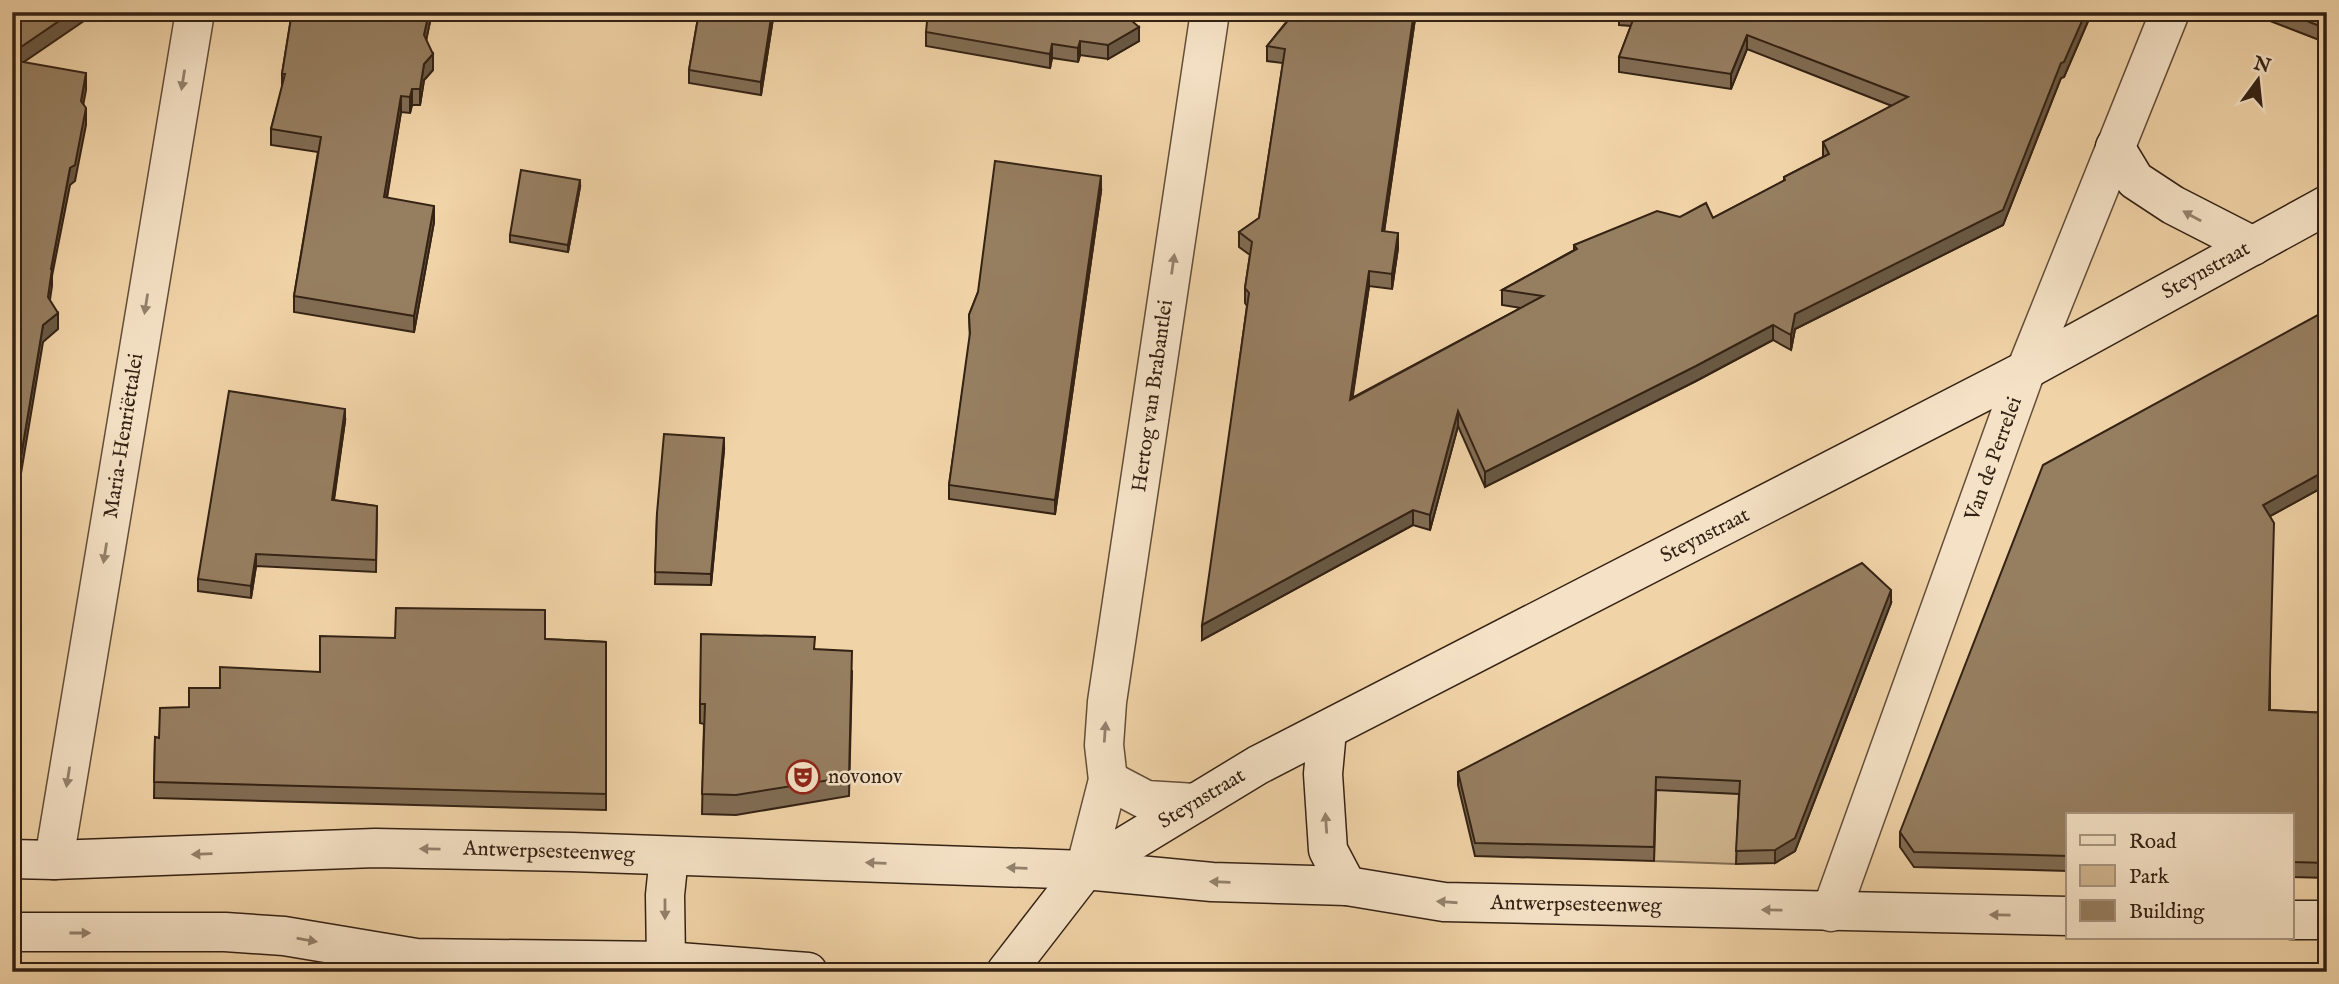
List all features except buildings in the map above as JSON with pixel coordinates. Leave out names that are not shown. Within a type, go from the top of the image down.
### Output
[{"type":"street","name":"Maria-Henriëttalei","points":[[54,860],[195,12]]},
{"type":"street","name":"Hertog van Brabantlei","points":[[1085,870],[1108,780],[1104,745],[1107,702],[1210,12]]},
{"type":"street","name":"Van de Perrelei","points":[[1831,912],[2026,370],[2170,12]]},
{"type":"street","points":[[2115,147],[2135,180],[2206,224],[2253,246]]},
{"type":"street","name":"Steynstraat","points":[[1085,870],[1258,765],[2026,370],[2327,205]]},
{"type":"street","points":[[1327,730],[1323,775],[1328,850],[1347,886]]},
{"type":"street","points":[[1108,780],[1146,800],[1195,803]]},
{"type":"street","name":"Antwerpsesteenweg","points":[[12,859],[54,860],[374,848],[669,856],[1085,870],[1212,882],[1347,886],[1444,902],[2066,916]]},
{"type":"street","points":[[663,967],[669,856]]},
{"type":"street","points":[[1006,972],[1085,870]]},
{"type":"street","points":[[2294,920],[2327,920]]},
{"type":"street","points":[[12,932],[225,932],[284,936],[415,958],[808,972]]},
{"type":"green space","points":[[1743,741],[1736,864],[1654,861],[1656,790]]},
{"type":"place","name":"novonov","points":[[803,777]]}]
